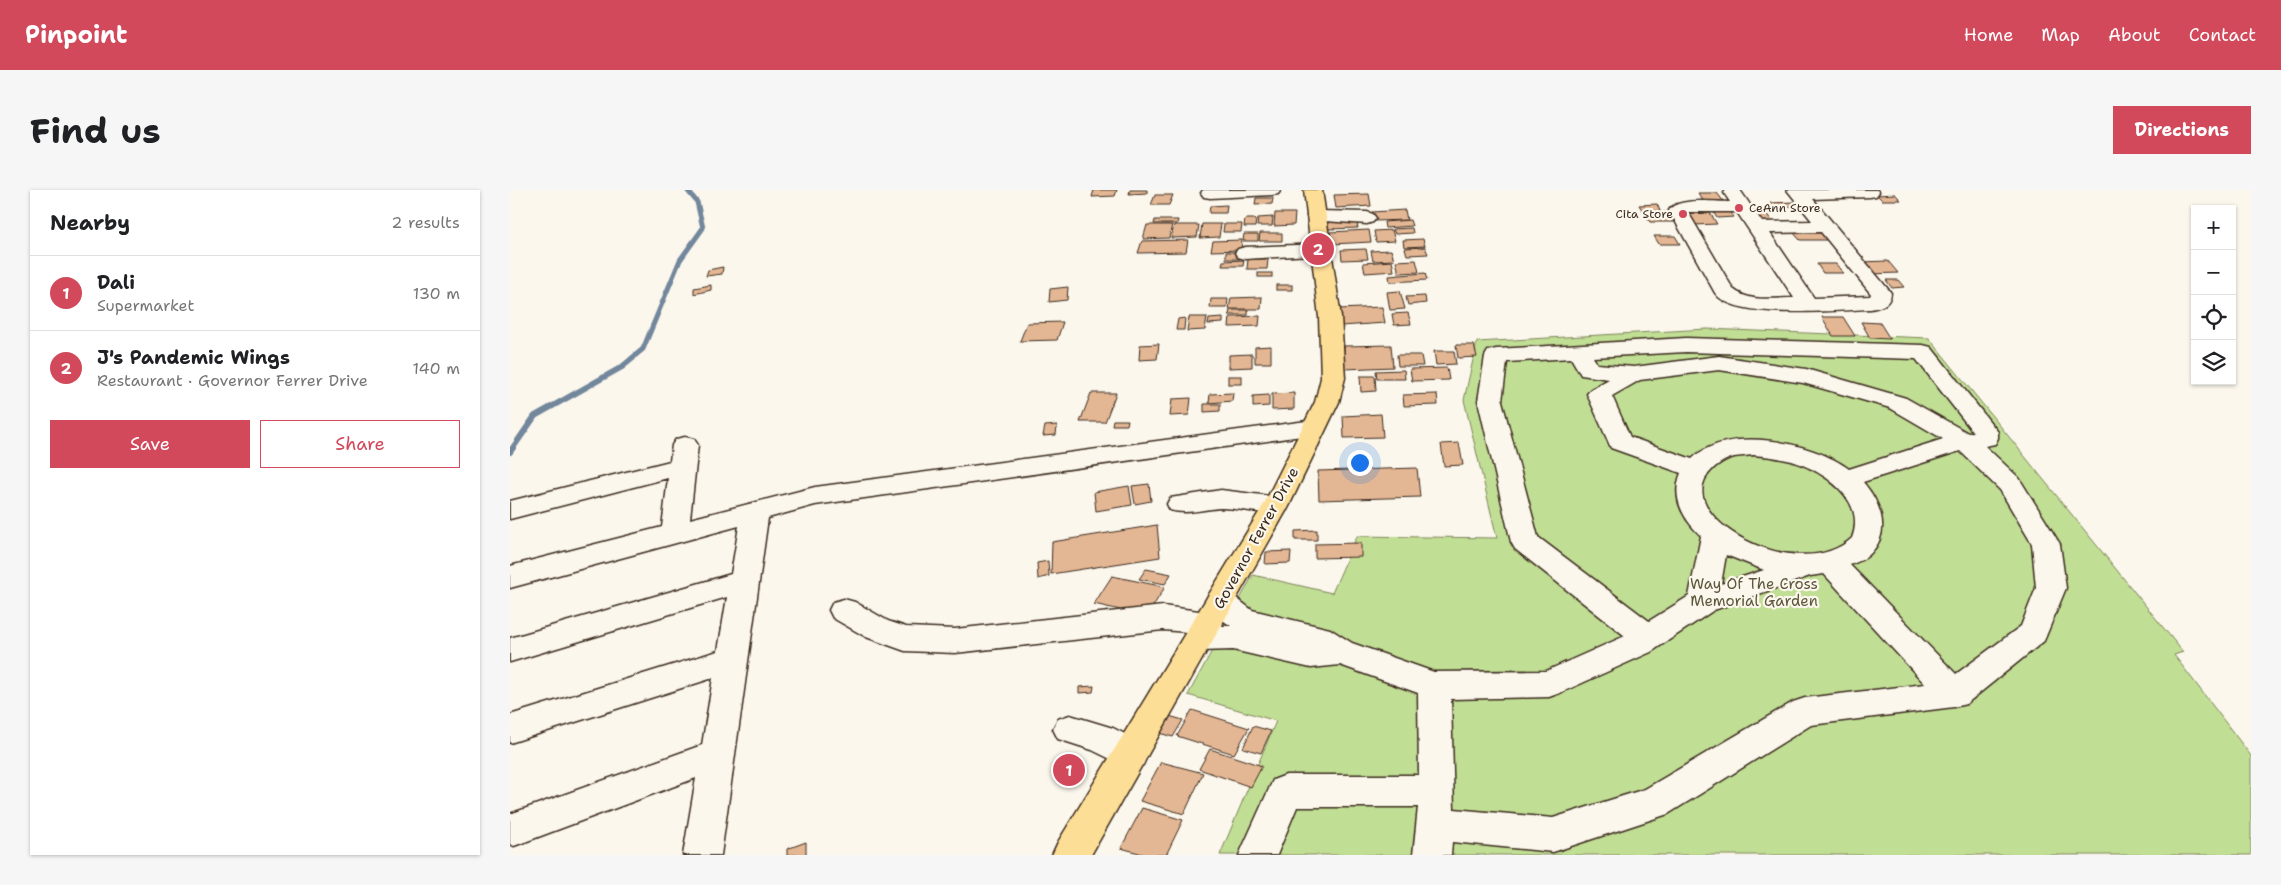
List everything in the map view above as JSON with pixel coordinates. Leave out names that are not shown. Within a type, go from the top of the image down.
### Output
[{"type":"main road","name":"Governor Ferrer Drive","points":[[1071,855],[1277,504],[1327,402],[1333,378],[1330,317],[1314,203]]},
{"type":"street","points":[[1210,193],[1272,190]]},
{"type":"street","points":[[1730,190],[1758,228],[1808,304]]},
{"type":"street","points":[[1743,207],[1687,207],[1678,210],[1724,293],[1731,298],[1742,303],[1758,305],[1871,302],[1880,299],[1881,293],[1797,192]]},
{"type":"street","points":[[1797,192],[1870,192]]},
{"type":"street","points":[[1314,203],[1367,218]]},
{"type":"street","points":[[1758,228],[1826,226]]},
{"type":"street","points":[[1245,253],[1321,250]]},
{"type":"street","points":[[1584,361],[1686,345],[1923,352],[1986,432],[1986,438],[1964,442],[1844,479]]},
{"type":"street","points":[[1258,855],[1286,791],[1435,824],[1553,835],[1656,802],[1805,712],[1954,694],[2034,633],[2051,588],[2046,544],[2010,484],[1964,442],[1898,403],[1806,376],[1719,363],[1634,374],[1584,361],[1496,356],[1490,401],[1525,542],[1648,637]]},
{"type":"street","points":[[1584,361],[1620,442],[1695,469]]},
{"type":"street","points":[[1599,394],[1634,374]]},
{"type":"street","points":[[510,577],[816,496],[1314,428]]},
{"type":"street","points":[[844,610],[877,629],[905,639],[955,641],[1163,618],[1209,621],[1243,620],[1319,638],[1341,652],[1434,685],[1549,684],[1648,637],[1703,602],[1819,564],[1862,546],[1870,529],[1865,502],[1844,479],[1818,462],[1791,452],[1753,447],[1724,451],[1702,462],[1695,469],[1688,484],[1690,502],[1699,518],[1714,534],[1746,553],[1772,562],[1819,564],[1954,694]]},
{"type":"street","points":[[510,510],[684,455],[675,533]]},
{"type":"street","points":[[1180,504],[1221,499],[1277,504]]},
{"type":"street","points":[[702,855],[755,512]]},
{"type":"street","points":[[1703,602],[1714,534]]},
{"type":"street","points":[[510,650],[745,581]]},
{"type":"street","points":[[1209,621],[1233,638],[1311,655],[1341,652]]},
{"type":"street","points":[[510,729],[733,659]]},
{"type":"street","points":[[1434,685],[1435,824]]},
{"type":"street","points":[[1070,729],[1101,738],[1131,754]]},
{"type":"street","points":[[514,829],[717,755]]},
{"type":"green space","name":"Way Of The Cross Memorial Garden","points":[[1707,329],[1929,338],[2183,652],[2174,655],[2251,756],[2251,855],[1220,855],[1276,721],[1188,695],[1253,575],[1332,593],[1357,536],[1497,538],[1464,400],[1477,342]]},
{"type":"building","points":[[1094,190],[1117,190],[1115,196],[1092,197]]},
{"type":"building","points":[[1130,190],[1147,190],[1147,193],[1129,194]]},
{"type":"building","points":[[1698,193],[1717,193],[1724,202],[1704,202]]},
{"type":"building","points":[[1369,194],[1371,206],[1336,208],[1334,195]]},
{"type":"building","points":[[1895,194],[1901,200],[1882,200],[1877,195]]},
{"type":"building","points":[[1155,195],[1173,195],[1169,205],[1151,205]]},
{"type":"building","points":[[1256,198],[1273,198],[1272,204],[1255,205]]},
{"type":"building","points":[[1795,202],[1799,206],[1773,207],[1770,203]]},
{"type":"building","points":[[1657,204],[1660,211],[1643,211],[1639,205]]},
{"type":"building","points":[[1227,205],[1226,213],[1209,213],[1210,206]]},
{"type":"building","points":[[1405,210],[1407,220],[1374,221],[1372,212]]},
{"type":"building","points":[[1712,210],[1729,210],[1734,217],[1717,218]]},
{"type":"building","points":[[1669,212],[1674,222],[1650,222],[1644,213]]},
{"type":"building","points":[[1275,213],[1295,213],[1294,225],[1274,226]]},
{"type":"building","points":[[1710,213],[1717,224],[1694,225],[1687,214]]},
{"type":"building","points":[[1752,213],[1766,213],[1774,224],[1759,224]]},
{"type":"building","points":[[1273,217],[1272,226],[1257,226],[1258,218]]},
{"type":"building","points":[[1245,219],[1256,219],[1255,227],[1244,227]]},
{"type":"building","points":[[1356,219],[1358,228],[1328,229],[1327,220]]},
{"type":"building","points":[[1155,220],[1178,220],[1177,224],[1154,224]]},
{"type":"building","points":[[1410,220],[1412,226],[1385,228],[1384,222]]},
{"type":"building","points":[[1202,224],[1221,224],[1219,237],[1200,238]]},
{"type":"building","points":[[1224,224],[1242,224],[1241,232],[1223,232]]},
{"type":"building","points":[[1147,225],[1172,225],[1169,238],[1143,239]]},
{"type":"building","points":[[1174,225],[1199,225],[1197,237],[1171,238]]},
{"type":"building","points":[[1412,228],[1413,233],[1395,234],[1393,229]]},
{"type":"building","points":[[1369,230],[1371,242],[1332,244],[1330,232]]},
{"type":"building","points":[[1392,230],[1395,241],[1376,242],[1374,231]]},
{"type":"building","points":[[1820,230],[1828,240],[1800,240],[1792,231]]},
{"type":"building","points":[[1260,233],[1282,233],[1282,241],[1259,241]]},
{"type":"building","points":[[1244,234],[1258,234],[1258,241],[1243,241]]},
{"type":"building","points":[[1654,236],[1675,236],[1680,244],[1659,244]]},
{"type":"building","points":[[1423,239],[1425,246],[1404,247],[1403,240]]},
{"type":"building","points":[[1188,240],[1186,252],[1138,253],[1142,241]]},
{"type":"building","points":[[1242,240],[1241,250],[1211,251],[1213,241]]},
{"type":"building","points":[[1425,247],[1428,254],[1407,255],[1405,248]]},
{"type":"building","points":[[1366,249],[1368,259],[1342,260],[1341,250]]},
{"type":"building","points":[[1391,250],[1394,260],[1373,261],[1371,251]]},
{"type":"building","points":[[1226,252],[1241,252],[1240,259],[1226,259]]},
{"type":"building","points":[[1248,259],[1268,259],[1267,269],[1247,269]]},
{"type":"building","points":[[1244,260],[1243,266],[1222,266],[1223,261]]},
{"type":"building","points":[[1416,260],[1419,272],[1399,273],[1396,261]]},
{"type":"building","points":[[1392,261],[1394,271],[1365,273],[1363,263]]},
{"type":"building","points":[[1888,261],[1898,273],[1870,274],[1860,262]]},
{"type":"building","points":[[1817,264],[1836,264],[1843,273],[1823,273]]},
{"type":"building","points":[[723,267],[722,274],[706,276],[708,270]]},
{"type":"building","points":[[1258,273],[1272,273],[1272,277],[1258,277]]},
{"type":"building","points":[[1425,273],[1427,280],[1390,282],[1389,276]]},
{"type":"building","points":[[1886,280],[1898,280],[1904,287],[1892,288]]},
{"type":"building","points":[[711,285],[711,290],[694,294],[694,288]]},
{"type":"building","points":[[1276,285],[1292,285],[1292,290],[1276,290]]},
{"type":"building","points":[[1068,287],[1067,300],[1049,302],[1050,289]]},
{"type":"building","points":[[1400,291],[1405,309],[1390,310],[1387,292]]},
{"type":"building","points":[[1425,296],[1426,303],[1408,305],[1406,297]]},
{"type":"building","points":[[1262,297],[1261,309],[1229,309],[1231,298]]},
{"type":"building","points":[[1211,299],[1228,299],[1227,308],[1210,308]]},
{"type":"building","points":[[1382,307],[1385,323],[1341,326],[1339,309]]},
{"type":"building","points":[[1230,310],[1248,310],[1248,315],[1229,315]]},
{"type":"building","points":[[1408,313],[1411,324],[1394,325],[1392,314]]},
{"type":"building","points":[[1260,316],[1259,326],[1229,327],[1230,317]]},
{"type":"building","points":[[1189,317],[1207,317],[1205,330],[1187,331]]},
{"type":"building","points":[[1822,317],[1843,317],[1855,336],[1833,336]]},
{"type":"building","points":[[1185,318],[1184,330],[1176,330],[1178,319]]},
{"type":"building","points":[[1223,318],[1223,323],[1208,324],[1209,319]]},
{"type":"building","points":[[1063,322],[1057,340],[1020,341],[1027,323]]},
{"type":"building","points":[[1861,322],[1880,323],[1890,339],[1870,338]]},
{"type":"building","points":[[1159,344],[1157,359],[1139,360],[1140,345]]},
{"type":"building","points":[[1391,345],[1393,367],[1344,369],[1344,346]]},
{"type":"building","points":[[1456,345],[1474,345],[1477,357],[1458,358]]},
{"type":"building","points":[[1271,346],[1271,363],[1255,363],[1255,347]]},
{"type":"building","points":[[1434,351],[1454,351],[1456,364],[1436,365]]},
{"type":"building","points":[[1252,354],[1252,367],[1229,368],[1229,355]]},
{"type":"building","points":[[1397,355],[1421,355],[1423,366],[1398,366]]},
{"type":"building","points":[[1447,368],[1449,380],[1412,381],[1410,369]]},
{"type":"building","points":[[1404,370],[1405,379],[1377,379],[1376,371]]},
{"type":"building","points":[[1228,376],[1242,376],[1242,384],[1228,384]]},
{"type":"building","points":[[1360,376],[1375,376],[1376,391],[1361,392]]},
{"type":"building","points":[[1091,393],[1116,393],[1105,422],[1080,422]]},
{"type":"building","points":[[1233,393],[1232,401],[1209,403],[1210,394]]},
{"type":"building","points":[[1294,393],[1294,409],[1272,410],[1272,394]]},
{"type":"building","points":[[1437,394],[1438,405],[1404,406],[1403,395]]},
{"type":"building","points":[[1269,395],[1269,406],[1253,407],[1253,396]]},
{"type":"building","points":[[1191,398],[1189,415],[1170,416],[1172,399]]},
{"type":"building","points":[[1204,404],[1220,404],[1220,411],[1204,412]]},
{"type":"building","points":[[1381,414],[1383,437],[1344,438],[1343,416]]},
{"type":"building","points":[[1113,420],[1128,420],[1127,425],[1112,425]]},
{"type":"building","points":[[1057,425],[1056,435],[1043,436],[1045,426]]},
{"type":"building","points":[[1459,443],[1463,465],[1444,466],[1441,444]]},
{"type":"building","points":[[1417,468],[1420,497],[1319,500],[1318,471]]},
{"type":"building","points":[[1149,484],[1151,501],[1135,504],[1132,486]]},
{"type":"building","points":[[1129,486],[1132,505],[1096,511],[1094,492]]},
{"type":"building","points":[[1157,525],[1160,557],[1051,574],[1052,542]]},
{"type":"building","points":[[1317,530],[1317,540],[1295,540],[1295,531]]},
{"type":"building","points":[[1361,543],[1361,557],[1315,558],[1315,544]]},
{"type":"building","points":[[1291,551],[1290,563],[1265,564],[1266,552]]},
{"type":"building","points":[[1048,561],[1049,576],[1038,579],[1037,563]]},
{"type":"building","points":[[1146,569],[1171,574],[1165,584],[1139,579]]},
{"type":"building","points":[[1112,576],[1165,587],[1147,616],[1094,604]]},
{"type":"building","points":[[1094,686],[1093,692],[1079,693],[1079,687]]},
{"type":"building","points":[[1192,710],[1249,728],[1234,754],[1177,736]]},
{"type":"building","points":[[1169,716],[1183,720],[1173,737],[1159,733]]},
{"type":"building","points":[[1253,726],[1271,731],[1261,753],[1243,748]]},
{"type":"building","points":[[1210,749],[1262,766],[1251,787],[1199,769]]},
{"type":"building","points":[[1161,762],[1203,773],[1184,814],[1140,801]]},
{"type":"building","points":[[1142,808],[1183,820],[1166,855],[1146,855],[1121,848]]},
{"type":"building","points":[[806,842],[806,855],[787,855],[787,849]]},
{"type":"waterway","points":[[631,359],[643,349],[680,260],[703,228],[697,202],[687,190]]},
{"type":"waterway","points":[[510,452],[535,416],[622,367],[633,358]]},
{"type":"place","name":"CeAnn Store","points":[[1739,208]]},
{"type":"place","name":"Cita Store","points":[[1683,214]]},
{"type":"place","name":"J's Pandemic Wings","points":[[1318,249]]},
{"type":"place","name":"Dali","points":[[1069,770]]}]
